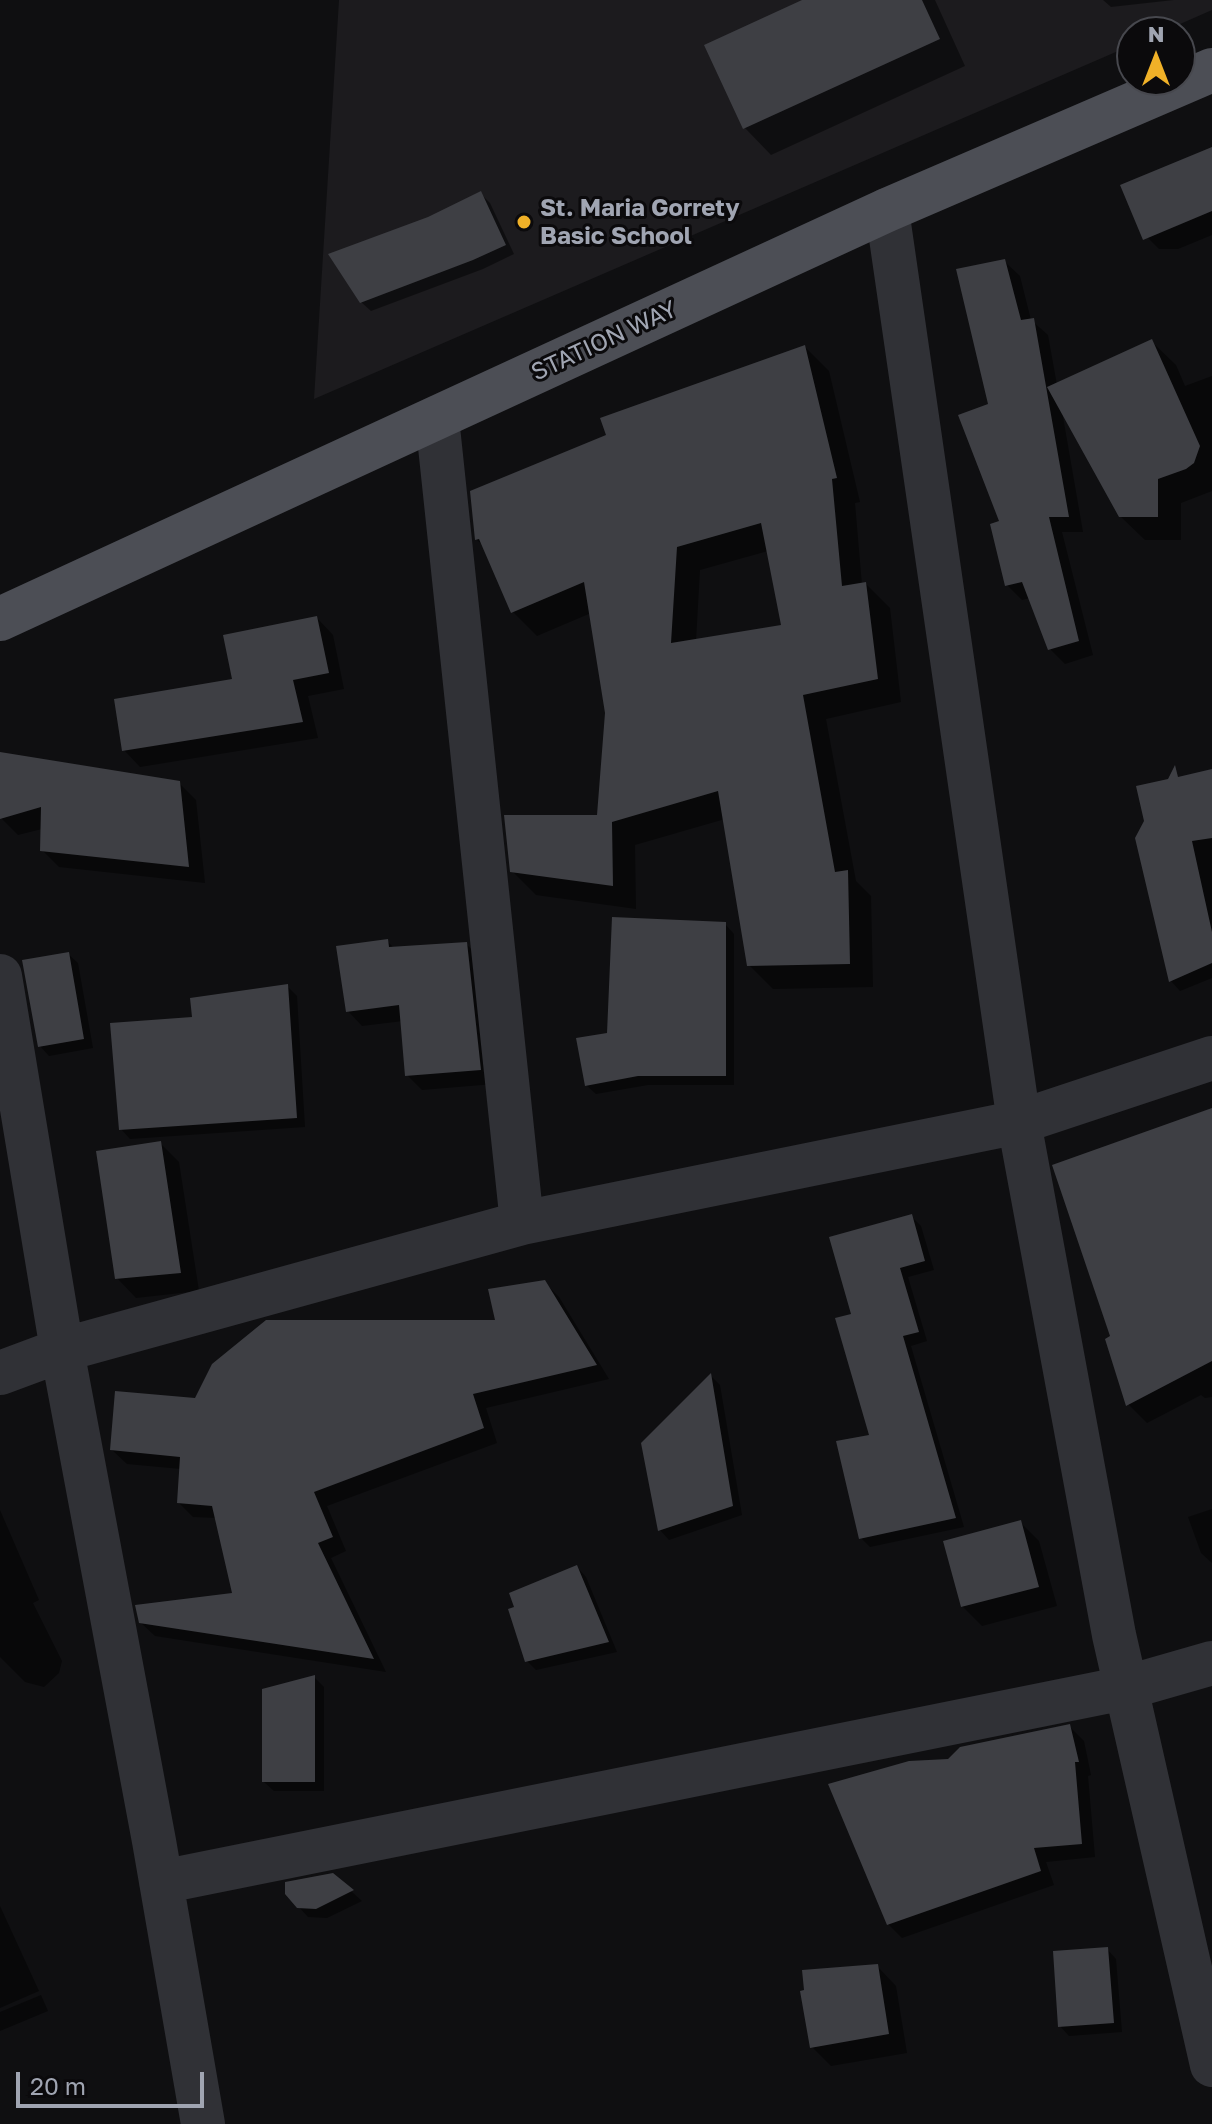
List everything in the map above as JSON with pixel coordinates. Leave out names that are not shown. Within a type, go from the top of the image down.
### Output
[{"type":"main road","name":"STATION WAY","points":[[0,619],[887,210],[1212,70]]},
{"type":"street","points":[[887,210],[1019,1122],[1125,1688],[1212,2065]]},
{"type":"street","points":[[437,418],[522,1223]]},
{"type":"street","points":[[0,976],[62,1350],[203,2124]]},
{"type":"street","points":[[0,1373],[62,1350],[522,1223],[1019,1122],[1212,1058]]},
{"type":"street","points":[[161,1882],[1125,1688],[1212,1663]]},
{"type":"shaded area","name":"St. Maria Gorrety Basic School","points":[[339,0],[1212,0],[1212,10],[1196,17],[1116,16],[1116,52],[314,399]]},
{"type":"building","points":[[802,0],[922,0],[940,39],[743,129],[704,45]]},
{"type":"building","points":[[1212,147],[1212,211],[1143,240],[1120,185]]},
{"type":"building","points":[[481,191],[506,245],[473,260],[360,303],[328,254],[428,217]]},
{"type":"building","points":[[1005,259],[1021,320],[1034,318],[1069,517],[1049,517],[1079,641],[1048,650],[1022,582],[1005,586],[990,524],[999,521],[958,415],[988,404],[956,269]]},
{"type":"building","points":[[1152,339],[1200,446],[1194,463],[1158,479],[1158,517],[1119,517],[1047,387]]},
{"type":"building","points":[[805,345],[837,478],[832,479],[842,586],[866,582],[878,679],[803,695],[835,872],[848,870],[850,964],[747,966],[718,791],[612,822],[613,886],[510,872],[504,815],[597,815],[605,713],[584,582],[511,613],[479,539],[475,540],[470,491],[606,435],[600,418]],"holes":[[[761,523],[781,625],[671,643],[677,547]]]},
{"type":"building","points":[[317,616],[329,673],[293,680],[303,722],[122,751],[114,699],[232,679],[223,635]]},
{"type":"building","points":[[0,752],[180,781],[189,867],[40,851],[41,807],[0,819]]},
{"type":"building","points":[[1175,765],[1178,777],[1212,769],[1212,838],[1192,841],[1212,932],[1212,963],[1169,982],[1135,838],[1144,821],[1136,786],[1168,779]]},
{"type":"building","points":[[612,917],[726,922],[726,1076],[638,1076],[585,1086],[576,1038],[607,1033]]},
{"type":"building","points":[[388,939],[389,947],[467,942],[481,1070],[405,1076],[399,1005],[346,1012],[336,946]]},
{"type":"building","points":[[69,952],[84,1039],[38,1047],[22,960]]},
{"type":"building","points":[[288,984],[297,1118],[119,1130],[110,1023],[192,1017],[190,998]]},
{"type":"building","points":[[1212,1108],[1212,1361],[1126,1406],[1105,1339],[1110,1336],[1052,1165]]},
{"type":"building","points":[[161,1141],[181,1273],[115,1279],[96,1151]]},
{"type":"building","points":[[912,1214],[925,1261],[900,1268],[919,1332],[903,1336],[956,1518],[859,1539],[836,1441],[869,1435],[835,1318],[851,1314],[829,1237]]},
{"type":"building","points":[[545,1280],[597,1365],[473,1394],[484,1428],[314,1492],[333,1537],[318,1543],[374,1659],[139,1623],[135,1605],[232,1593],[212,1506],[177,1503],[180,1457],[110,1450],[115,1391],[195,1398],[212,1364],[266,1320],[495,1320],[488,1289]]},
{"type":"building","points":[[711,1373],[733,1506],[658,1531],[641,1443]]},
{"type":"building","points":[[1021,1520],[1039,1587],[961,1607],[943,1541]]},
{"type":"building","points":[[577,1565],[609,1642],[525,1662],[508,1609],[514,1607],[509,1593]]},
{"type":"building","points":[[315,1675],[315,1782],[262,1782],[262,1689]]},
{"type":"building","points":[[1070,1724],[1079,1762],[1075,1762],[1082,1844],[1034,1848],[1041,1871],[887,1925],[828,1784],[909,1761],[948,1759],[960,1747]]},
{"type":"building","points":[[333,1873],[354,1890],[316,1909],[297,1908],[285,1894],[285,1882]]},
{"type":"building","points":[[1108,1947],[1114,2023],[1058,2027],[1053,1951]]},
{"type":"building","points":[[878,1964],[889,2034],[810,2048],[800,1991],[804,1990],[802,1970]]},
{"type":"place","name":"St. Maria Gorrety Basic School","points":[[524,222]]}]
